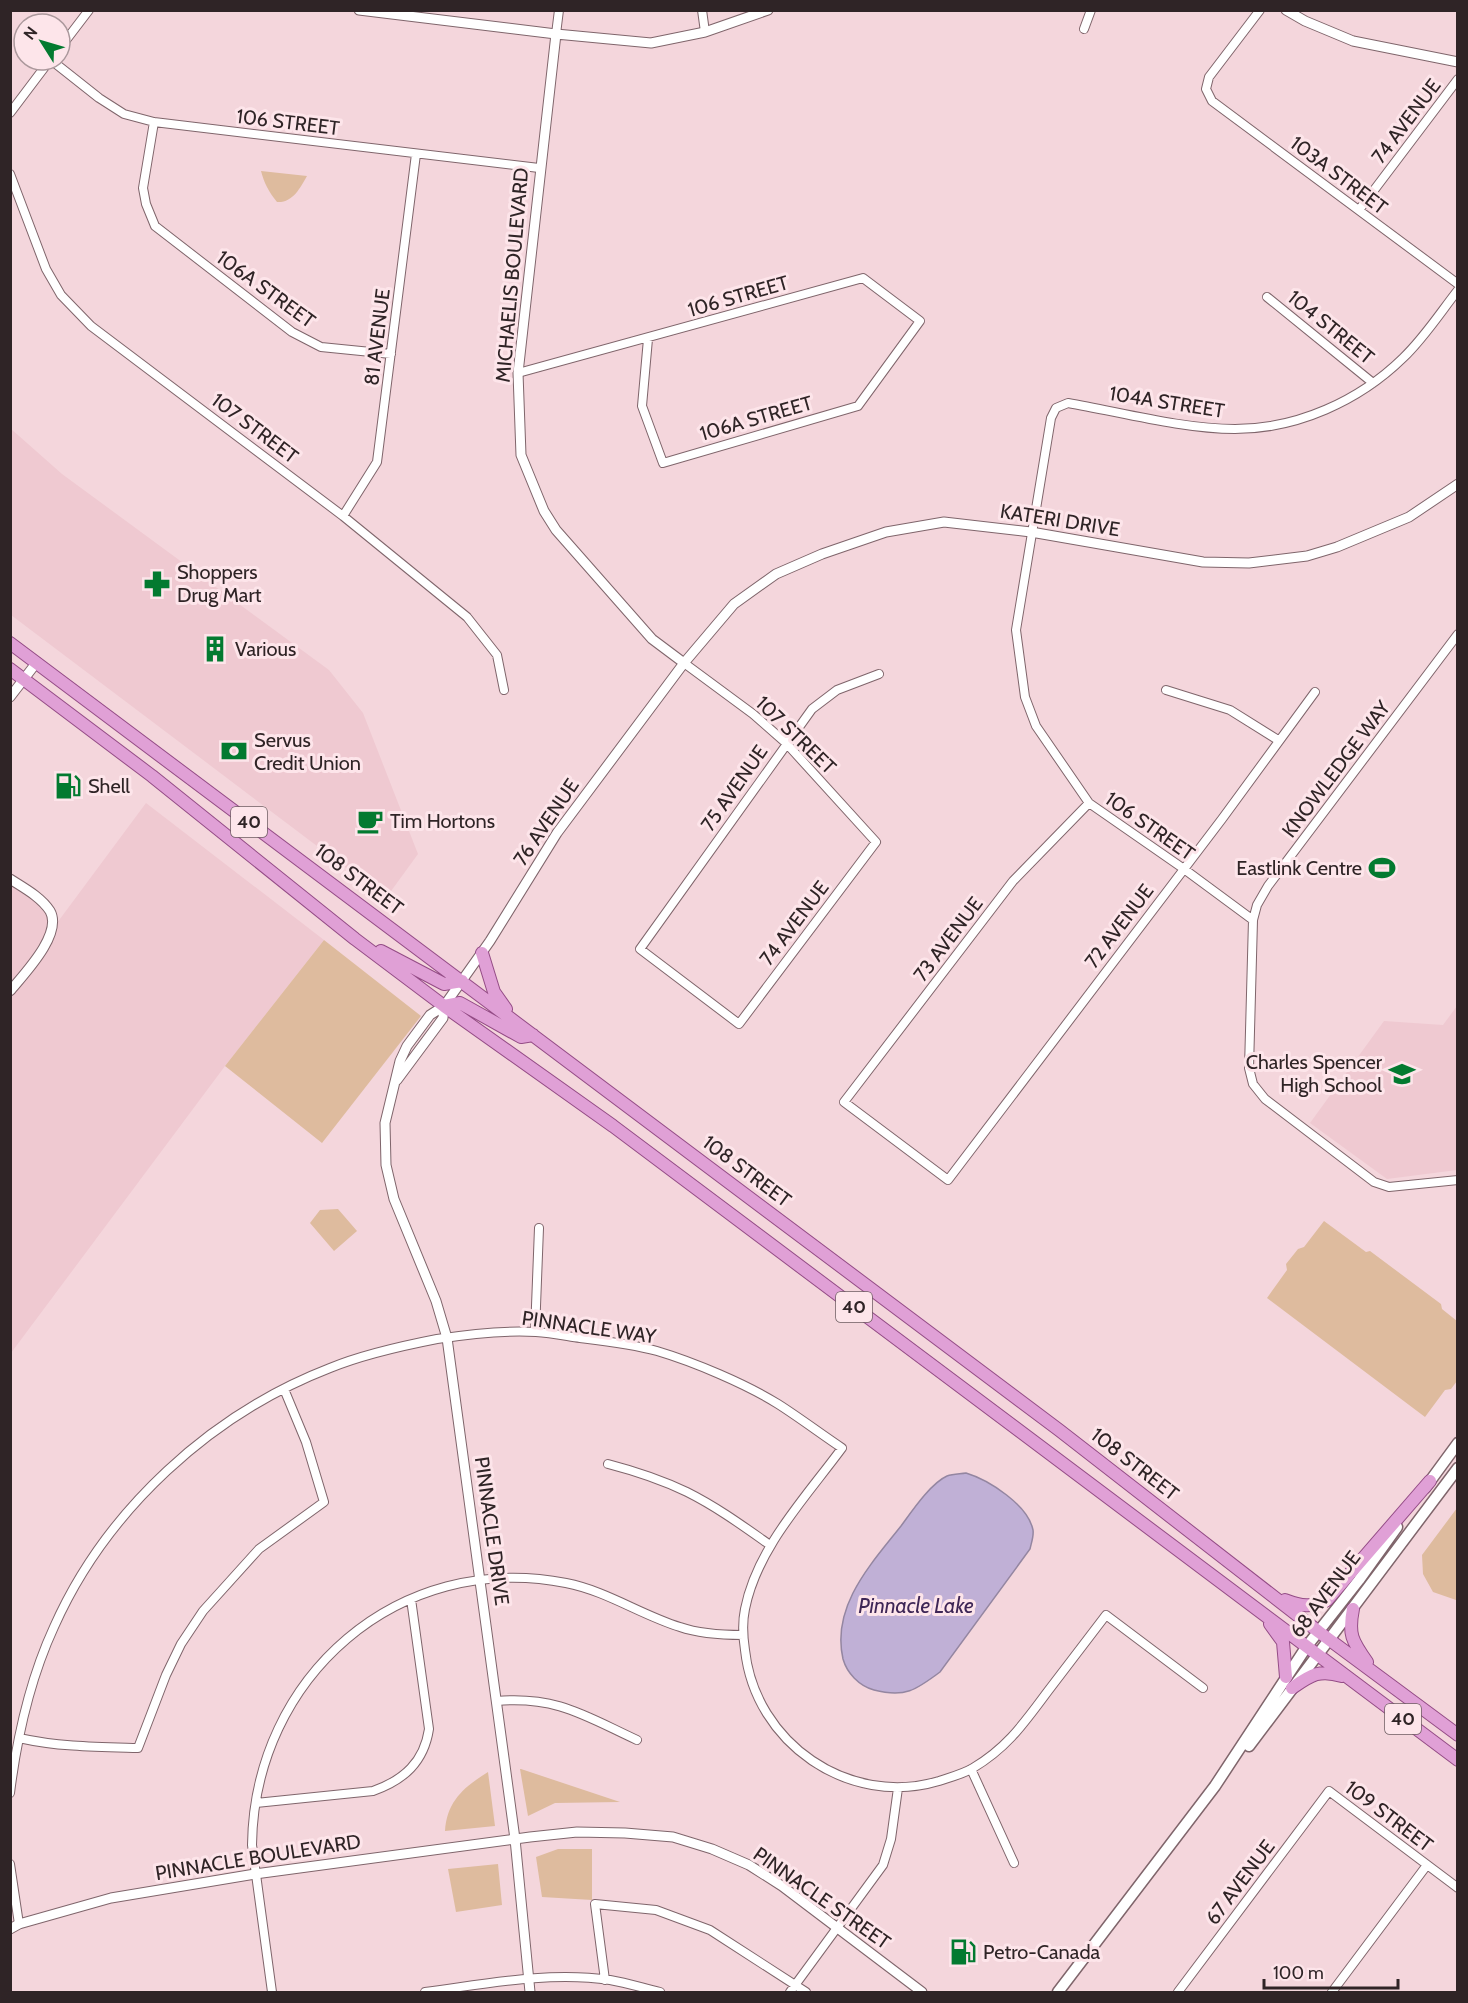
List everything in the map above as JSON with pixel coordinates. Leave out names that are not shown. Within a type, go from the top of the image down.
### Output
[{"type":"main road","name":"108 STREET","points":[[10,643],[1059,1430],[1272,1596],[1458,1735]]},
{"type":"main road","name":"40","points":[[10,669],[153,776],[332,921],[444,1006],[622,1133],[1458,1760]]},
{"type":"main road","points":[[332,921],[393,958],[444,984],[462,981]]},
{"type":"main road","points":[[482,953],[494,992],[502,1006],[533,1035]]},
{"type":"main road","points":[[444,1006],[460,1003],[521,1037],[533,1035]]},
{"type":"main road","name":"68 AVENUE","points":[[1289,1682],[1318,1654],[1324,1635],[1458,1443]]},
{"type":"main road","name":"68 AVENUE","points":[[1058,1992],[1226,1770],[1249,1747],[1289,1682],[1307,1646],[1324,1635],[1353,1609],[1458,1468]]},
{"type":"main road","points":[[1272,1596],[1298,1605],[1309,1606],[1327,1600],[1430,1481]]},
{"type":"main road","points":[[1353,1609],[1350,1632],[1354,1644],[1374,1673]]},
{"type":"main road","points":[[1260,1612],[1283,1642],[1289,1682],[1324,1672],[1349,1678]]},
{"type":"street","points":[[72,32],[89,10]]},
{"type":"street","points":[[359,10],[555,34],[651,43],[705,32],[768,10]]},
{"type":"street","name":"MICHAELIS BOULEVARD","points":[[559,10],[539,168],[518,373],[521,454],[544,511],[556,531],[652,639],[684,663]]},
{"type":"street","points":[[702,10],[705,32]]},
{"type":"street","points":[[1084,28],[1091,10]]},
{"type":"street","name":"103A STREET","points":[[1260,10],[1209,77],[1206,89],[1212,101],[1458,284]]},
{"type":"street","points":[[1286,10],[1324,30],[1353,41],[1458,62]]},
{"type":"street","points":[[10,113],[42,72]]},
{"type":"street","name":"106 STREET","points":[[66,72],[124,114],[154,122],[539,168]]},
{"type":"street","name":"74 AVENUE","points":[[1359,210],[1458,80]]},
{"type":"street","name":"106A STREET","points":[[154,122],[143,188],[154,226],[292,332],[321,346],[392,354]]},
{"type":"street","name":"81 AVENUE","points":[[344,516],[377,462],[416,154]]},
{"type":"street","name":"107 STREET","points":[[10,174],[46,269],[61,295],[92,326],[344,516],[467,617],[496,655],[504,690]]},
{"type":"street","name":"106 STREET","points":[[518,373],[863,278],[920,321],[858,406]]},
{"type":"street","points":[[1373,383],[1410,351],[1458,290]]},
{"type":"street","name":"104 STREET","points":[[1267,297],[1373,383]]},
{"type":"street","name":"106A STREET","points":[[648,339],[642,406],[663,463],[858,406]]},
{"type":"street","name":"104A STREET","points":[[1031,532],[1051,418],[1056,408],[1068,403],[1185,424],[1235,429],[1290,422],[1310,416],[1339,404],[1373,383]]},
{"type":"street","name":"KATERI DRIVE","points":[[684,663],[734,604],[776,574],[822,554],[886,532],[944,522],[1031,532],[1203,562],[1249,563],[1308,556],[1337,547],[1408,518],[1458,484]]},
{"type":"street","name":"106 STREET","points":[[1031,532],[1016,630],[1025,697],[1036,726],[1089,803],[1253,920]]},
{"type":"street","name":"KNOWLEDGE WAY","points":[[1458,634],[1268,886],[1257,904],[1253,920],[1249,1068],[1253,1084],[1264,1100],[1374,1182],[1389,1187],[1458,1180]]},
{"type":"street","points":[[10,697],[37,662]]},
{"type":"street","name":"107 STREET","points":[[684,663],[753,714],[786,743],[876,842]]},
{"type":"street","name":"76 AVENUE","points":[[444,1006],[482,953],[557,833],[684,663]]},
{"type":"street","name":"75 AVENUE","points":[[739,1024],[640,949],[812,709],[837,690],[879,674]]},
{"type":"street","points":[[1166,690],[1230,710],[1278,740]]},
{"type":"street","name":"72 AVENUE","points":[[948,1180],[1315,692]]},
{"type":"street","name":"73 AVENUE","points":[[948,1180],[844,1102],[1013,881],[1089,803]]},
{"type":"street","name":"74 AVENUE","points":[[739,1024],[876,842]]},
{"type":"street","points":[[10,879],[38,898],[51,912],[53,927],[46,945],[10,991]]},
{"type":"street","name":"PINNACLE DRIVE","points":[[444,1006],[443,1018],[394,1085],[385,1123],[384,1152],[389,1180],[400,1216],[440,1310],[447,1338],[515,1839],[530,1992]]},
{"type":"street","points":[[535,1332],[539,1228]]},
{"type":"street","name":"PINNACLE WAY","points":[[10,1793],[29,1696],[54,1627],[91,1561],[107,1539],[152,1486],[198,1444],[247,1410],[330,1367],[394,1347],[447,1338],[535,1332],[656,1351],[712,1371],[776,1403],[842,1448],[771,1545]]},
{"type":"street","points":[[19,1738],[85,1747],[138,1748],[166,1675],[181,1644],[203,1611],[259,1549],[324,1502],[306,1442],[284,1389]]},
{"type":"street","points":[[608,1464],[637,1472],[686,1492],[720,1510],[771,1545],[751,1582],[744,1612],[743,1635],[746,1667],[768,1716],[785,1738],[816,1764],[838,1776],[862,1783],[898,1788],[925,1785],[971,1769],[1009,1742],[1106,1615],[1203,1688]]},
{"type":"street","points":[[272,1992],[255,1874],[252,1826],[256,1803],[278,1726],[304,1685],[344,1640],[381,1615],[411,1599],[454,1584],[480,1579],[530,1579],[567,1583],[604,1594],[681,1628],[718,1635],[743,1635]]},
{"type":"street","points":[[256,1803],[373,1791],[392,1784],[407,1773],[426,1744],[429,1729],[411,1599]]},
{"type":"street","points":[[497,1701],[520,1699],[552,1703],[568,1708],[637,1740]]},
{"type":"street","points":[[971,1769],[1014,1863]]},
{"type":"street","points":[[790,1992],[883,1865],[891,1839],[898,1788]]},
{"type":"street","name":"109 STREET","points":[[1329,1791],[1458,1888]]},
{"type":"street","name":"67 AVENUE","points":[[1178,1992],[1329,1791]]},
{"type":"street","name":"PINNACLE STREET","points":[[515,1839],[577,1832],[604,1832],[673,1837],[712,1849],[749,1865],[782,1886],[922,1992]]},
{"type":"street","name":"PINNACLE BOULEVARD","points":[[15,1927],[111,1898],[255,1874],[515,1839]]},
{"type":"street","points":[[10,1864],[15,1927]]},
{"type":"street","points":[[1332,1992],[1427,1865]]},
{"type":"street","points":[[605,1980],[595,1904],[656,1910],[710,1930],[806,1992]]},
{"type":"street","points":[[425,1992],[528,1978],[588,1978],[660,1992]]},
{"type":"shaded area","points":[[261,171],[307,176],[292,197],[283,202],[277,202],[267,187]]},
{"type":"shaded area","points":[[10,428],[62,474],[329,670],[363,713],[418,854],[386,898],[11,615]]},
{"type":"shaded area","points":[[146,803],[324,940],[225,1066],[11,1353],[11,879],[38,898],[54,927]]},
{"type":"shaded area","points":[[324,940],[421,1016],[322,1143],[225,1066]]},
{"type":"shaded area","name":"Charles Spencer High School","points":[[1457,1006],[1457,1170],[1387,1179],[1310,1123],[1384,1021],[1443,1025]]},
{"type":"shaded area","points":[[338,1209],[357,1231],[334,1251],[310,1223],[320,1210]]},
{"type":"shaded area","points":[[1324,1221],[1366,1252],[1370,1251],[1441,1304],[1442,1309],[1457,1321],[1457,1381],[1451,1389],[1445,1390],[1425,1417],[1267,1298],[1287,1270],[1286,1264],[1298,1249],[1304,1247]]},
{"type":"shaded area","points":[[1457,1508],[1458,1600],[1456,1600],[1433,1592],[1423,1574],[1422,1555]]},
{"type":"shaded area","points":[[520,1769],[620,1802],[555,1803],[528,1816]]},
{"type":"shaded area","points":[[488,1772],[495,1826],[445,1831],[449,1811],[458,1796],[471,1783]]},
{"type":"shaded area","points":[[558,1849],[592,1849],[592,1900],[542,1897],[536,1857]]},
{"type":"shaded area","points":[[498,1864],[502,1905],[456,1912],[448,1869]]},
{"type":"water","name":"Pinnacle Lake","points":[[966,1473],[996,1488],[1024,1512],[1033,1530],[1030,1549],[940,1672],[917,1688],[902,1693],[869,1688],[854,1678],[843,1659],[841,1640],[848,1604],[866,1571],[928,1491],[947,1476]]},
{"type":"place","name":"Shoppers Drug Mart","points":[[157,584]]},
{"type":"place","name":"Various","points":[[215,649]]},
{"type":"place","name":"Servus Credit Union","points":[[234,751]]},
{"type":"place","name":"Shell","points":[[68,786]]},
{"type":"place","name":"Tim Hortons","points":[[370,821]]},
{"type":"place","name":"Eastlink Centre","points":[[1382,868]]},
{"type":"place","name":"Charles Spencer High School","points":[[1402,1074]]},
{"type":"place","name":"Petro-Canada","points":[[963,1952]]}]
